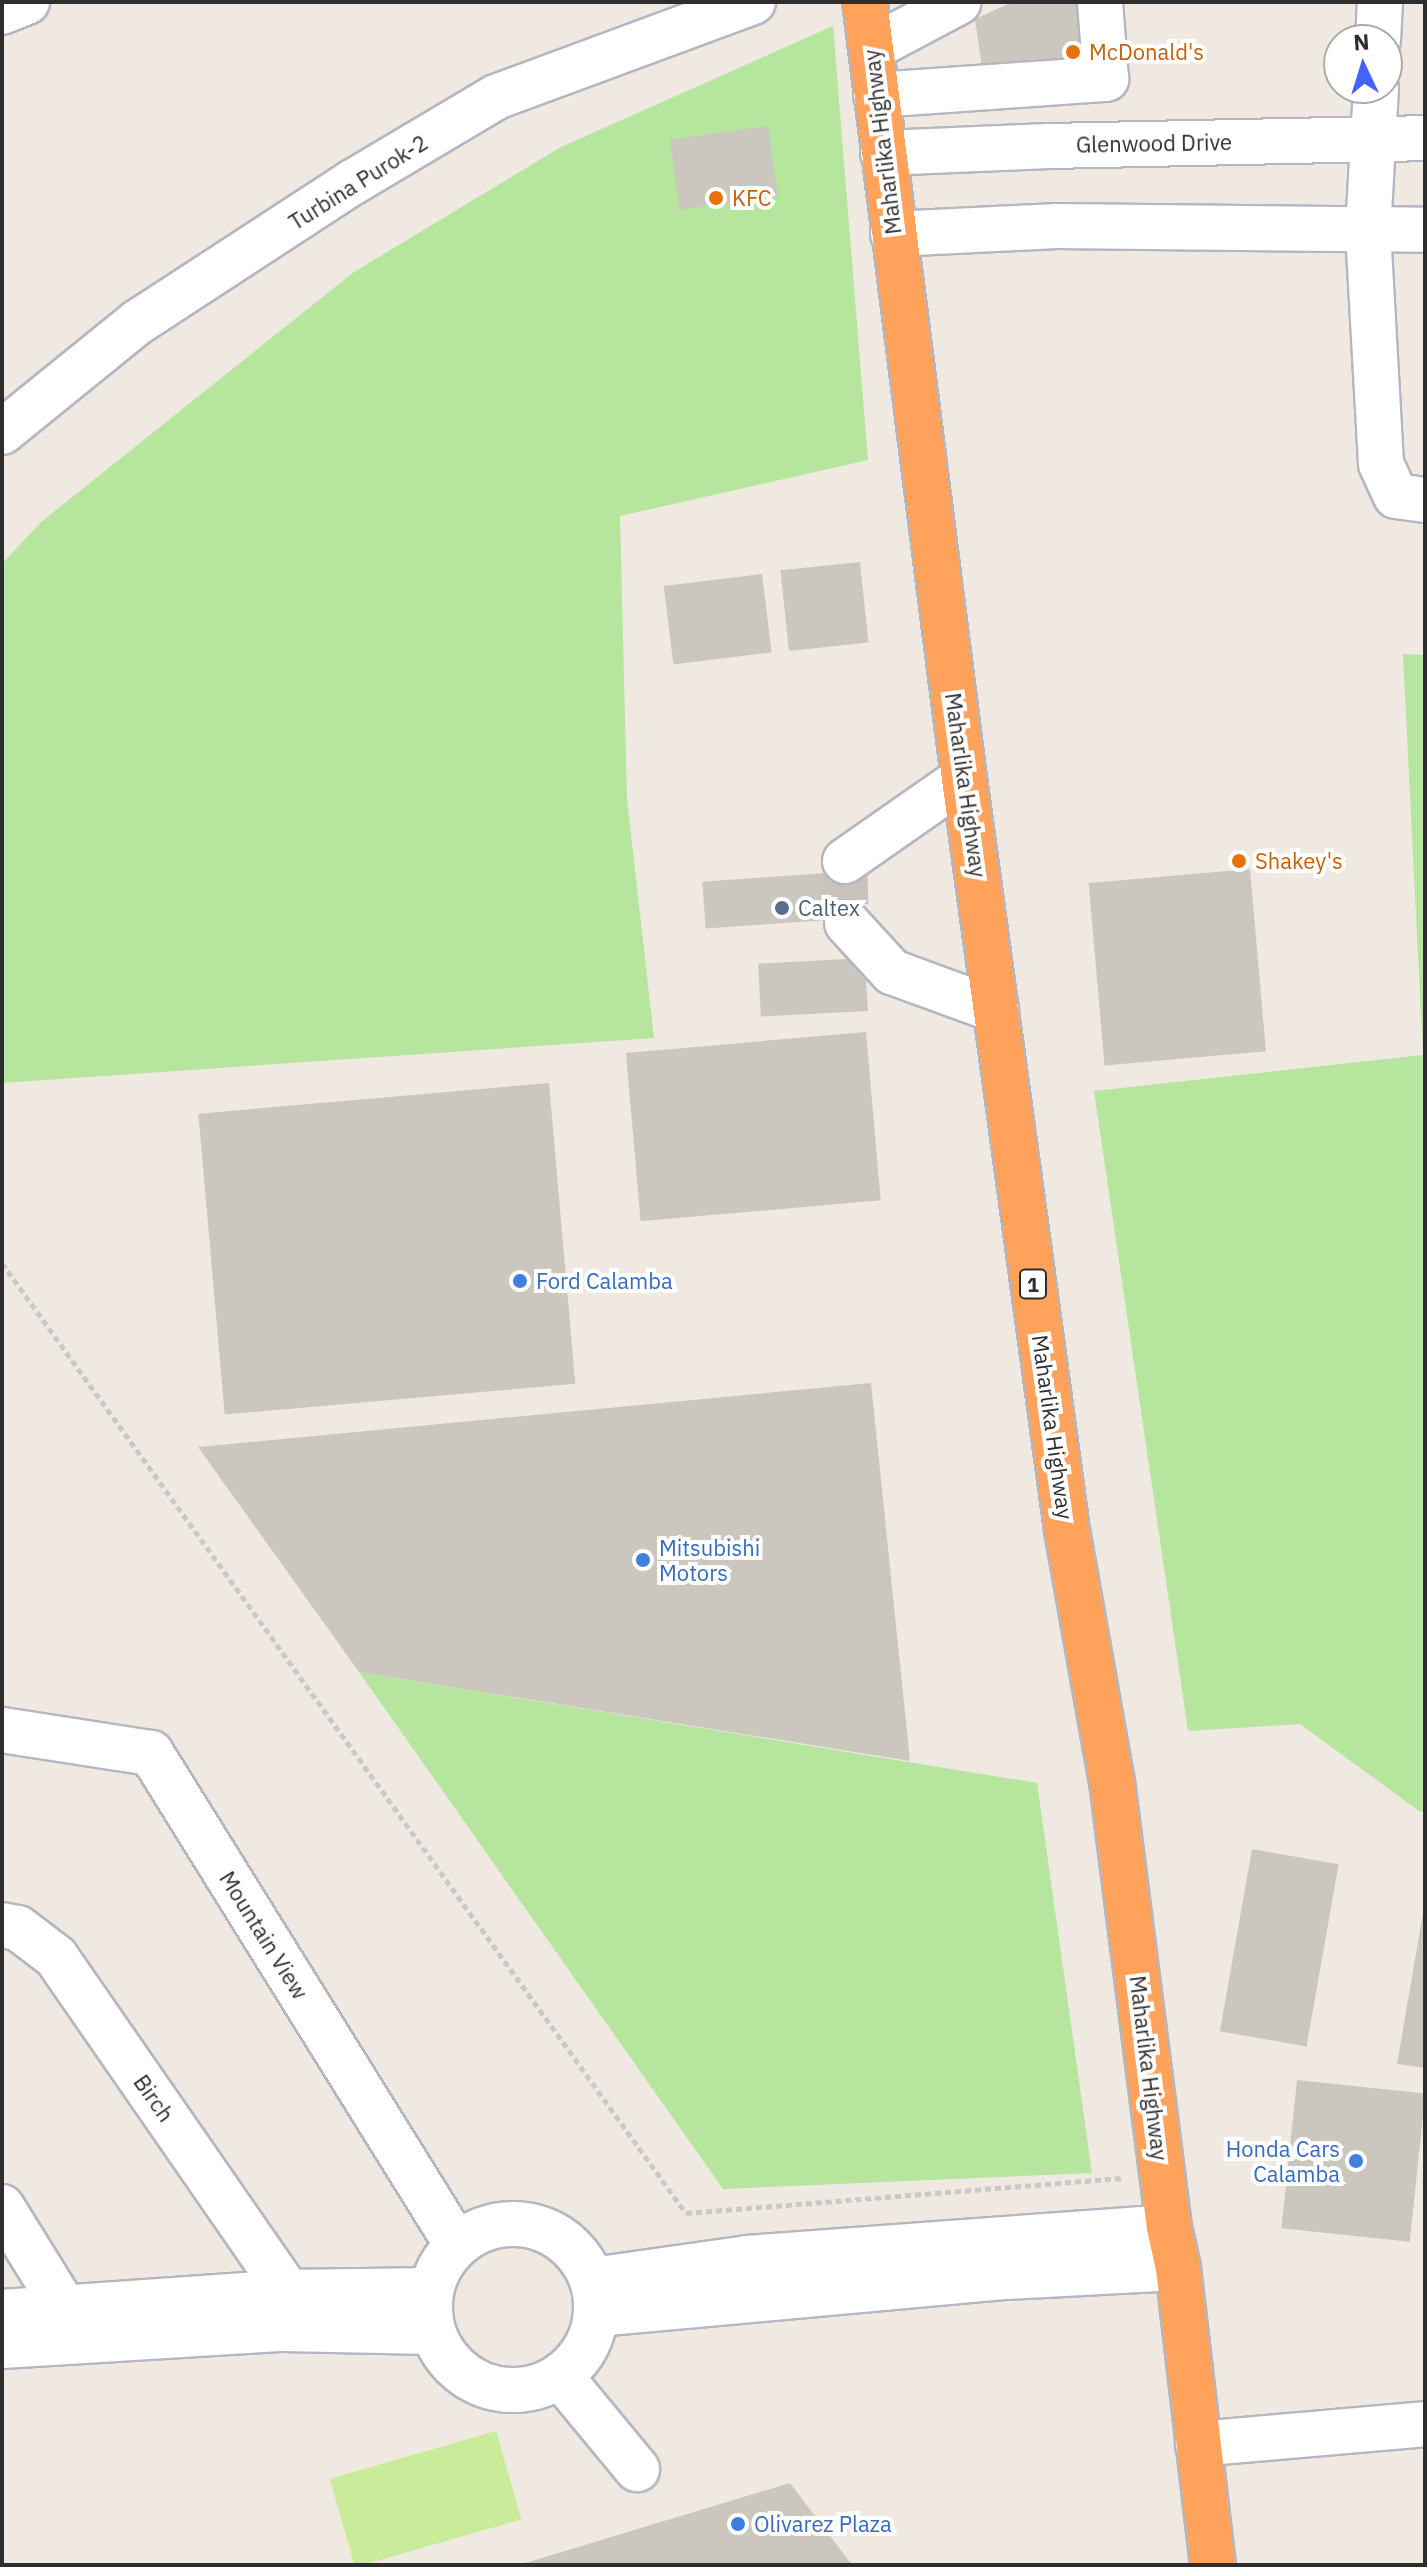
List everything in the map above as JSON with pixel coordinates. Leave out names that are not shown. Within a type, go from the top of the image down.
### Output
[{"type":"highway","name":"Maharlika Highway","points":[[865,2],[964,778],[1067,1530],[1112,1782],[1213,2565]]},
{"type":"street","points":[[2,12],[27,2]]},
{"type":"street","name":"Turbina Purok-2","points":[[2,432],[138,322],[353,182],[496,97],[753,2]]},
{"type":"street","points":[[872,48],[959,2]]},
{"type":"street","points":[[876,95],[1106,79],[1100,2]]},
{"type":"street","points":[[1379,24],[1380,2]]},
{"type":"street","points":[[1375,104],[1368,231],[1381,464],[1396,496],[1425,500]]},
{"type":"street","name":"Glenwood Drive","points":[[883,153],[1425,138]]},
{"type":"street","points":[[893,234],[1057,226],[1425,230]]},
{"type":"street","points":[[845,861],[964,778]]},
{"type":"street","points":[[847,923],[892,972],[996,1010]]},
{"type":"street","name":"Mountain View","points":[[2,1730],[151,1753],[457,2245]]},
{"type":"street","name":"Birch","points":[[2,1925],[18,1928],[56,1957],[288,2292]]},
{"type":"street","points":[[2,2207],[64,2307]]},
{"type":"street","points":[[506,2224],[534,2226],[559,2237],[579,2255],[595,2297],[584,2348],[560,2376],[537,2387],[511,2390],[486,2385],[464,2373],[445,2355],[432,2311],[441,2266],[457,2245],[480,2230],[506,2224]]},
{"type":"street","points":[[595,2297],[747,2258],[1174,2248]]},
{"type":"street","points":[[2,2312],[288,2292],[432,2311]]},
{"type":"street","points":[[2,2346],[283,2329],[432,2311]]},
{"type":"street","points":[[560,2376],[637,2469]]},
{"type":"street","points":[[1198,2444],[1425,2424]]},
{"type":"path","points":[[2,1263],[686,2213],[1163,2175]]},
{"type":"green space","points":[[833,26],[868,460],[620,516],[627,799],[654,1038],[2,1083],[2,564],[41,522],[354,272],[561,147]]},
{"type":"green space","points":[[1403,654],[1425,655],[1425,1812],[1419,1811],[1300,1724],[1188,1731],[1094,1091],[1423,1055]]},
{"type":"green space","points":[[359,1672],[1037,1783],[1092,2173],[723,2189]]},
{"type":"green space","points":[[496,2431],[521,2519],[354,2565],[330,2479]]},
{"type":"building","points":[[1013,2],[1076,2],[1083,62],[983,75],[975,19]]},
{"type":"building","points":[[768,126],[778,196],[680,210],[670,140]]},
{"type":"building","points":[[860,562],[868,643],[789,651],[780,570]]},
{"type":"building","points":[[762,574],[772,652],[673,664],[664,586]]},
{"type":"building","points":[[1250,869],[1266,1051],[1105,1065],[1089,883]]},
{"type":"building","points":[[840,872],[843,919],[706,929],[702,882]]},
{"type":"building","points":[[865,958],[868,1011],[761,1017],[758,964]]},
{"type":"building","points":[[866,1032],[881,1200],[641,1221],[626,1053]]},
{"type":"building","points":[[549,1083],[575,1384],[225,1415],[198,1114]]},
{"type":"building","name":"Mitsubishi Motors","points":[[871,1383],[910,1761],[359,1672],[198,1447]]},
{"type":"building","points":[[1252,1849],[1339,1864],[1307,2046],[1220,2031]]},
{"type":"building","points":[[1425,1913],[1425,2068],[1397,2064]]},
{"type":"building","name":"Honda Cars Calamba","points":[[1297,2080],[1425,2093],[1410,2242],[1281,2228]]},
{"type":"building","name":"Olivarez Plaza","points":[[790,2483],[852,2565],[522,2565],[522,2564]]},
{"type":"tunnel","points":[[845,861],[847,923]]},
{"type":"place","name":"McDonald's","points":[[1073,52]]},
{"type":"place","name":"KFC","points":[[716,198]]},
{"type":"place","name":"Shakey's","points":[[1239,861]]},
{"type":"place","name":"Caltex","points":[[782,908]]},
{"type":"place","name":"Ford Calamba","points":[[520,1281]]},
{"type":"place","name":"Mitsubishi Motors","points":[[643,1560]]},
{"type":"place","name":"Honda Cars Calamba","points":[[1356,2161]]},
{"type":"place","name":"Olivarez Plaza","points":[[738,2524]]}]
